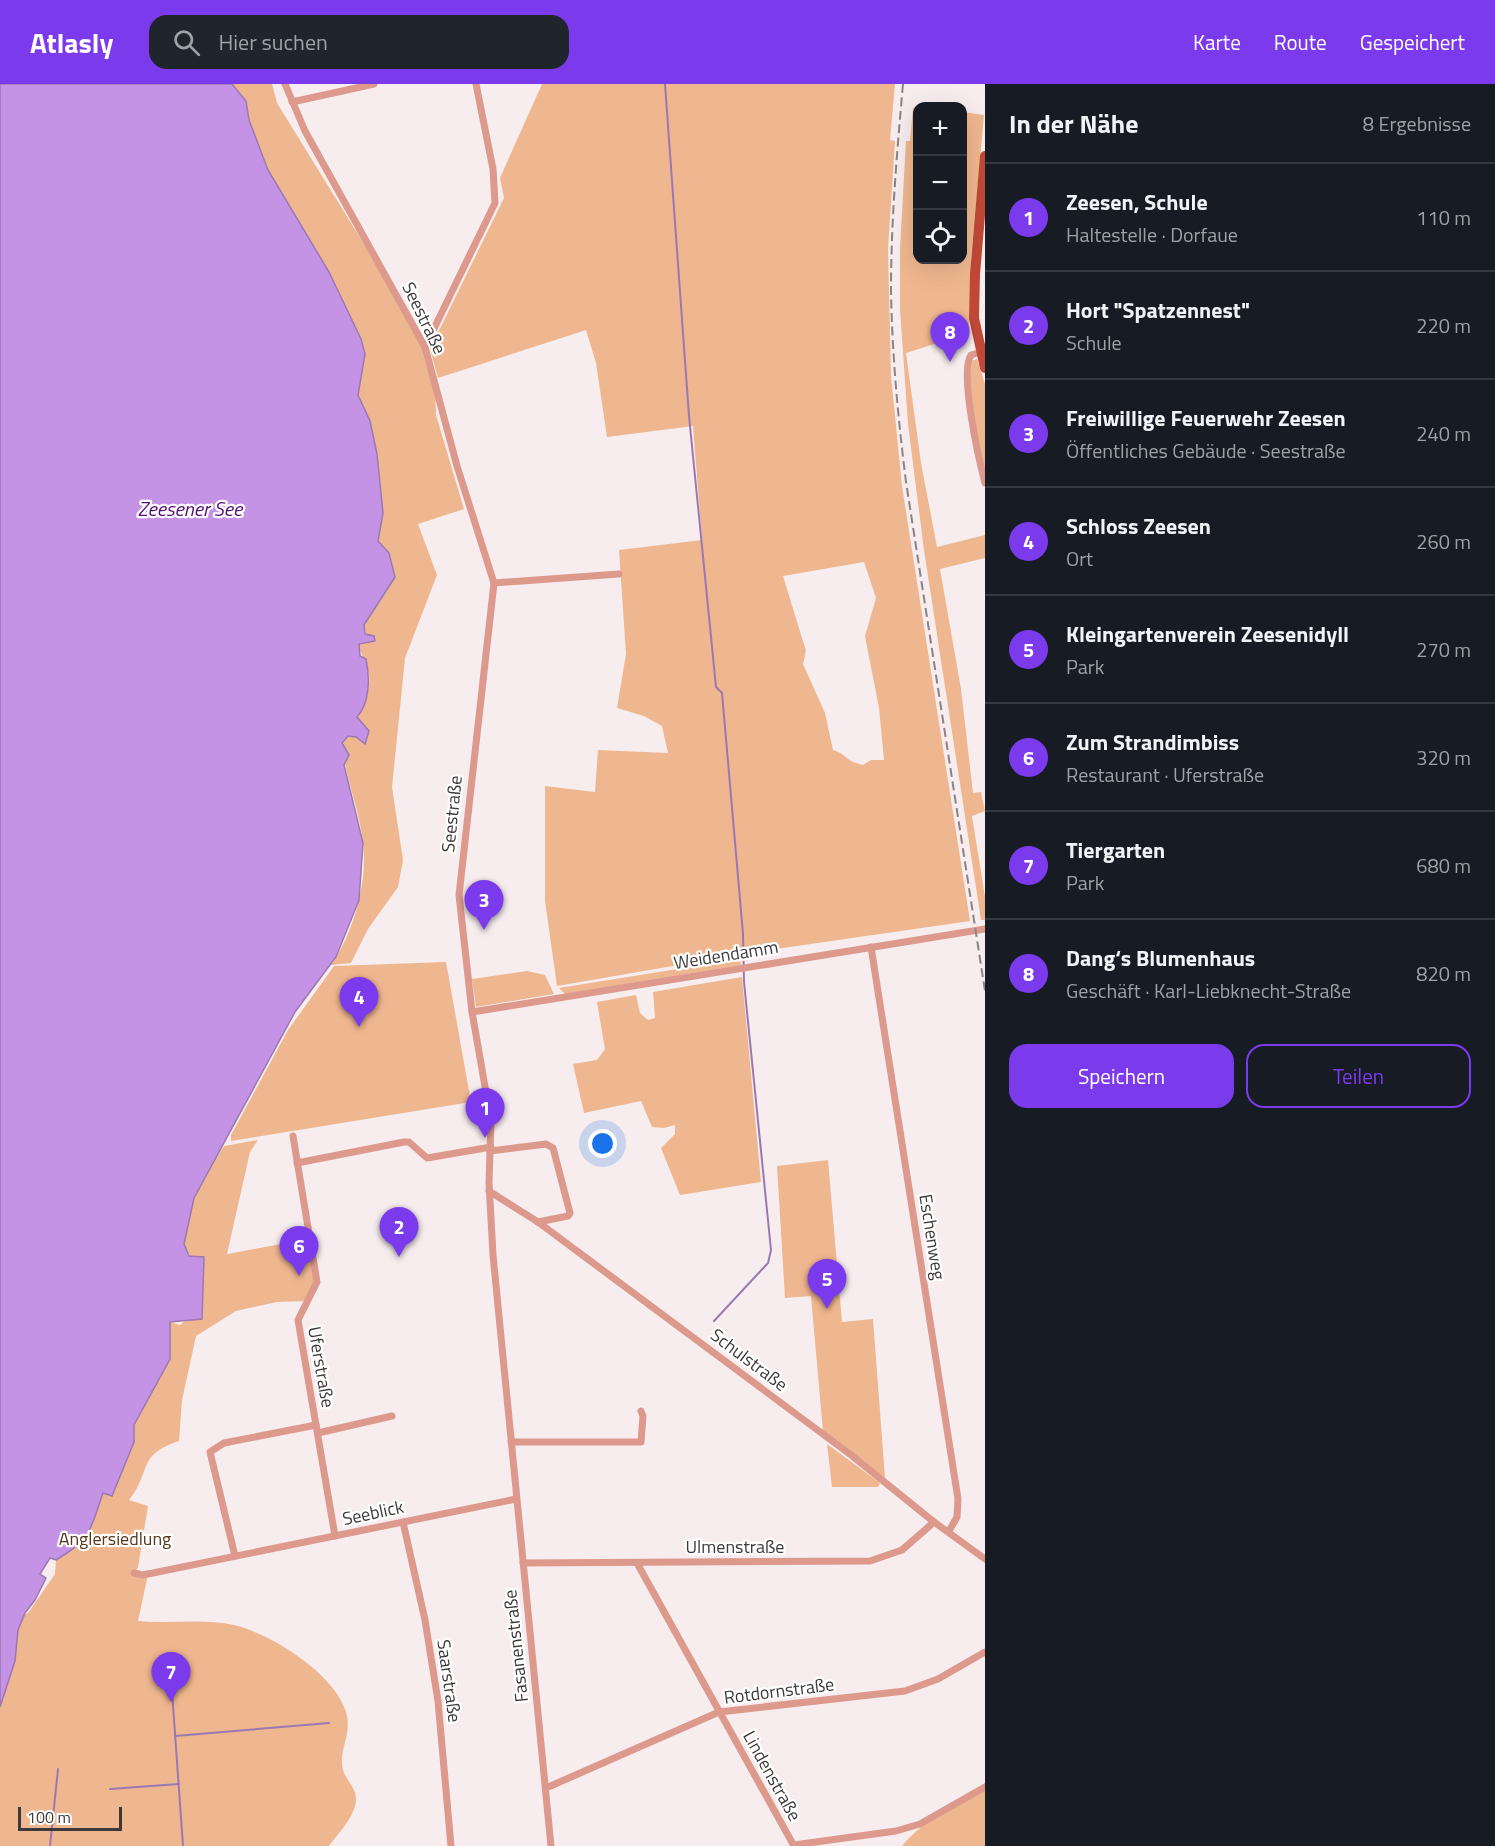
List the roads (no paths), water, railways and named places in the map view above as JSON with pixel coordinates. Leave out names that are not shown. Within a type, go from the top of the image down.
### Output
[{"type":"main road","points":[[985,156],[975,274],[975,318],[985,368]]},
{"type":"street","name":"Seestraße","points":[[285,84],[304,131],[425,347],[457,466],[494,583],[459,895],[472,1012],[491,1121],[490,1149]]},
{"type":"street","points":[[292,102],[374,84]]},
{"type":"street","points":[[425,347],[495,203],[493,169],[476,84]]},
{"type":"street","points":[[981,352],[971,355],[966,371],[974,431],[985,483]]},
{"type":"street","points":[[494,583],[619,574]]},
{"type":"street","name":"Weidendamm","points":[[472,1012],[985,929]]},
{"type":"street","name":"Eschenweg","points":[[871,947],[958,1499],[957,1517],[949,1531]]},
{"type":"street","name":"Uferstraße","points":[[293,1136],[317,1282],[298,1320],[335,1536]]},
{"type":"street","points":[[297,1163],[404,1142],[409,1142],[427,1158],[546,1144],[553,1148],[570,1213],[568,1216],[538,1222]]},
{"type":"street","name":"Fasanenstraße","points":[[490,1149],[489,1191],[516,1499],[551,1846]]},
{"type":"street","name":"Schulstraße","points":[[489,1191],[538,1222],[851,1455],[934,1522],[985,1559]]},
{"type":"street","points":[[511,1442],[641,1442],[644,1416],[641,1411]]},
{"type":"street","name":"Uferstraße","points":[[317,1429],[392,1416]]},
{"type":"street","points":[[235,1556],[210,1452],[224,1443],[317,1429]]},
{"type":"street","name":"Seeblick","points":[[134,1573],[143,1575],[516,1499]]},
{"type":"street","name":"Saarstraße","points":[[403,1522],[425,1620],[438,1701],[451,1846]]},
{"type":"street","name":"Ulmenstraße","points":[[523,1563],[870,1561],[902,1550],[934,1522]]},
{"type":"street","name":"Lindenstraße","points":[[637,1563],[794,1845]]},
{"type":"street","name":"Rotdornstraße","points":[[546,1788],[719,1712],[905,1691],[938,1679],[985,1652]]},
{"type":"street","points":[[794,1845],[896,1831],[920,1824],[985,1786]]},
{"type":"water","name":"Zeesener See","points":[[0,84],[232,84],[246,101],[249,120],[268,170],[329,272],[361,339],[365,354],[358,395],[370,421],[377,454],[383,513],[378,541],[389,553],[395,577],[364,625],[365,634],[374,636],[375,641],[359,644],[360,656],[366,659],[368,674],[367,698],[357,717],[369,731],[365,744],[356,737],[348,736],[342,743],[349,755],[344,765],[363,843],[359,900],[336,957],[295,1012],[194,1198],[184,1244],[189,1256],[204,1257],[202,1319],[170,1322],[170,1359],[134,1425],[134,1442],[112,1496],[103,1493],[92,1525],[83,1539],[68,1553],[56,1560],[50,1558],[40,1574],[46,1578],[35,1600],[25,1613],[18,1630],[15,1661],[0,1707]]},
{"type":"waterway","points":[[665,84],[689,416],[716,687],[722,693],[743,934],[744,982],[771,1250],[768,1263],[714,1321]]},
{"type":"waterway","points":[[172,1691],[183,1846]]},
{"type":"waterway","points":[[175,1736],[329,1723]]},
{"type":"waterway","points":[[50,1846],[58,1769]]},
{"type":"waterway","points":[[110,1789],[179,1784]]},
{"type":"railway","points":[[903,84],[891,264],[898,410],[906,482],[985,991]]},
{"type":"place","name":"Dang‘s Blumenhaus","points":[[950,362]]},
{"type":"place","name":"Freiwillige Feuerwehr Zeesen","points":[[484,930]]},
{"type":"place","name":"Schloss Zeesen","points":[[359,1027]]},
{"type":"place","name":"Zeesen, Schule","points":[[485,1138]]},
{"type":"place","name":"Hort \"Spatzennest\"","points":[[399,1257]]},
{"type":"place","name":"Zum Strandimbiss","points":[[299,1276]]},
{"type":"place","name":"Kleingartenverein Zeesenidyll","points":[[827,1309]]},
{"type":"place","name":"Tiergarten","points":[[171,1702]]},
{"type":"park label","name":"Anglersiedlung","points":[[115,1539]]}]
